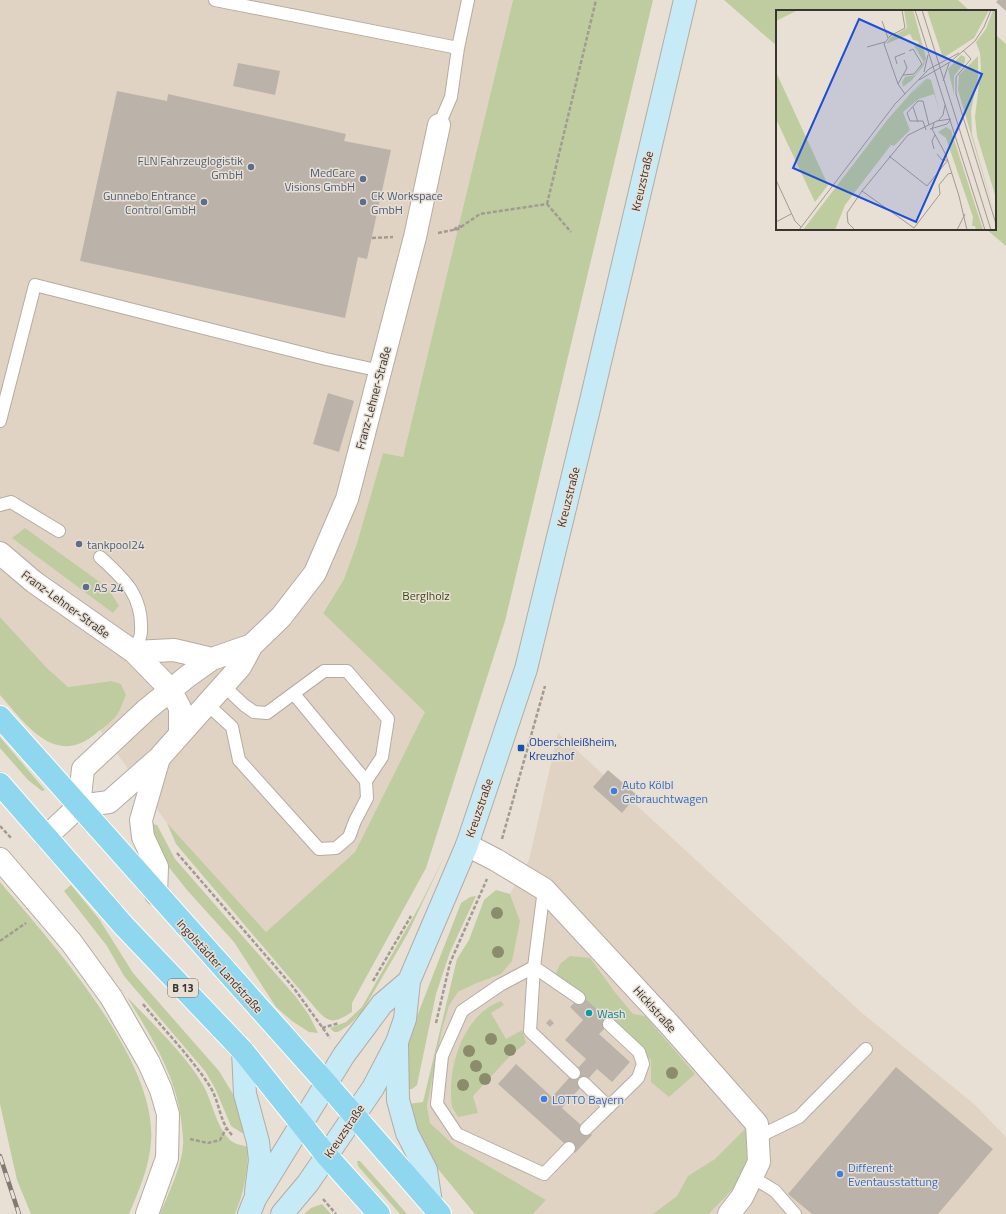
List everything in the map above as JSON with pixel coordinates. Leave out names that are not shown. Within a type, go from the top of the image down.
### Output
[{"type":"main road","name":"Kreuzstraße","points":[[282,1214],[308,1183],[373,1088],[397,1042],[405,1019],[409,981],[467,845],[526,669],[590,409],[685,0]]},
{"type":"main road","name":"Ingolstädter Landstraße","points":[[0,717],[156,894],[326,1083],[436,1209]]},
{"type":"main road","name":"B 13","points":[[0,784],[124,926],[243,1051],[327,1156],[379,1214]]},
{"type":"main road","name":"Kreuzstraße","points":[[252,1206],[344,1055],[382,1004],[409,981]]},
{"type":"main road","name":"Kreuzstraße","points":[[397,1042],[398,1100],[407,1133],[426,1170],[436,1209]]},
{"type":"main road","points":[[243,1051],[245,1094],[258,1142],[260,1160],[252,1206]]},
{"type":"street","name":"Franz-Lehner-Straße","points":[[252,645],[212,659],[170,689],[83,769],[79,806],[109,802],[159,758],[224,686],[240,667],[252,645],[281,617],[315,573],[346,499],[381,371],[415,237],[439,125]]},
{"type":"street","name":"Franz-Lehner-Straße","points":[[0,553],[34,582],[134,652],[170,689],[180,708],[180,733]]},
{"type":"street","points":[[134,652],[174,650],[212,659],[224,686]]},
{"type":"street","points":[[156,894],[157,867],[143,836],[141,820],[159,758]]},
{"type":"street","points":[[46,836],[79,806]]},
{"type":"street","name":"Hicklstraße","points":[[467,845],[496,860],[544,889],[669,1024],[757,1124],[759,1162],[742,1197],[729,1214]]},
{"type":"street","points":[[0,859],[45,910],[111,997],[149,1063],[161,1090],[168,1114],[167,1158],[147,1214]]},
{"type":"lane","points":[[215,0],[458,48]]},
{"type":"lane","points":[[439,125],[451,97],[458,48],[468,0]]},
{"type":"lane","points":[[0,421],[35,285],[326,359],[381,371]]},
{"type":"lane","points":[[0,505],[11,502],[59,531]]},
{"type":"lane","points":[[100,557],[128,583],[139,603],[142,633],[134,652]]},
{"type":"lane","points":[[224,686],[244,705],[254,712],[267,713],[324,671],[347,671],[388,719],[382,757],[366,782]]},
{"type":"lane","points":[[207,704],[232,727],[239,760],[320,849],[336,848],[349,837],[367,798],[366,782],[294,694]]},
{"type":"lane","points":[[544,889],[534,967],[530,1031],[574,1073]]},
{"type":"lane","points":[[534,967],[579,998]]},
{"type":"lane","points":[[534,967],[500,985],[462,1011],[442,1056],[437,1104],[458,1134],[544,1174],[569,1148]]},
{"type":"lane","points":[[586,1129],[638,1078],[643,1064],[639,1052],[609,1024]]},
{"type":"lane","points":[[758,1137],[799,1117],[866,1049]]},
{"type":"lane","points":[[584,1083],[608,1107]]},
{"type":"lane","points":[[752,1177],[775,1191],[795,1214]]},
{"type":"path","points":[[547,204],[596,0]]},
{"type":"path","points":[[415,237],[454,230],[462,227],[480,214],[547,204]]},
{"type":"path","points":[[547,204],[571,232]]},
{"type":"path","points":[[0,826],[15,843]]},
{"type":"path","points":[[172,848],[293,987],[322,1028],[344,1055]]},
{"type":"path","points":[[435,1029],[450,963],[496,860]]},
{"type":"path","points":[[0,941],[45,910]]},
{"type":"path","points":[[370,987],[413,911]]},
{"type":"path","points":[[137,998],[188,1057],[211,1087],[226,1129],[234,1137],[258,1142]]},
{"type":"path","points":[[322,1028],[342,1022]]},
{"type":"path","points":[[168,1134],[208,1143],[220,1140],[226,1129]]},
{"type":"path","points":[[308,1183],[336,1214]]},
{"type":"shaded area","points":[[0,0],[513,0],[403,457],[383,453],[357,543],[344,579],[323,612],[426,711],[355,852],[266,932],[167,823],[100,730],[117,715],[126,695],[111,681],[68,687],[47,668],[0,617]]},
{"type":"shaded area","points":[[558,733],[862,1013],[974,1104],[1006,1137],[1006,1214],[533,1214],[546,1200],[456,1147],[430,1123],[427,1106],[442,1030],[449,1006],[458,992],[477,983],[520,921],[510,894],[529,860]]},
{"type":"green space","name":"Berglholz","points":[[513,0],[653,0],[505,621],[426,868],[352,1003],[352,1012],[337,1020],[330,1020],[317,1010],[176,844],[167,823],[266,932],[355,852],[425,712],[323,613],[344,579],[357,543],[383,453],[403,457]]},
{"type":"green space","points":[[724,0],[958,0],[969,10],[776,10],[776,45]]},
{"type":"green space","points":[[996,35],[1006,44],[1006,246],[987,230],[996,230]]},
{"type":"green space","points":[[25,528],[108,588],[119,606],[113,613],[12,538]]},
{"type":"green space","points":[[0,617],[47,668],[68,687],[111,681],[121,684],[126,695],[115,718],[80,744],[66,746],[53,744],[41,738],[20,718],[0,695]]},
{"type":"green space","points":[[0,737],[45,790],[42,791],[28,780],[0,748]]},
{"type":"green space","points":[[152,824],[157,825],[175,859],[296,997],[309,1015],[318,1033],[309,1032],[292,1021],[276,1007],[234,942],[187,890],[160,856],[150,830]]},
{"type":"green space","points":[[446,853],[408,933],[362,1012],[349,1025],[338,1032],[334,1032],[330,1028],[346,1022],[362,1007],[420,905]]},
{"type":"green space","points":[[0,882],[72,969],[120,1040],[138,1075],[149,1110],[151,1142],[146,1170],[129,1214],[31,1214],[17,1180],[0,1104]]},
{"type":"green space","points":[[71,885],[99,919],[133,973],[219,1071],[236,1099],[249,1133],[242,1133],[231,1126],[215,1088],[205,1071],[124,976],[107,946],[64,891]]},
{"type":"green space","points":[[496,890],[510,894],[520,921],[512,961],[501,974],[458,992],[449,1006],[442,1030],[427,1106],[430,1123],[456,1147],[546,1200],[533,1214],[475,1214],[429,1158],[419,1137],[408,1104],[423,1102],[457,959],[469,940],[484,900]]},
{"type":"green space","points":[[476,896],[450,952],[436,994],[417,1085],[412,1089],[406,1089],[409,1037],[461,903],[470,897]]},
{"type":"green space","points":[[570,956],[590,958],[633,1014],[645,1016],[695,1074],[669,1097],[651,1082],[651,1060],[609,1020],[562,983],[556,973],[560,964]]},
{"type":"green space","points":[[127,997],[168,1039],[196,1074],[203,1085],[220,1127],[224,1133],[231,1141],[248,1147],[245,1181],[235,1214],[160,1214],[174,1180],[182,1153],[183,1140],[180,1109],[162,1059],[146,1028]]},
{"type":"green space","points":[[501,1001],[504,1005],[491,1013],[506,1039],[522,1030],[526,1043],[511,1055],[473,1096],[478,1113],[458,1117],[452,1106],[451,1092],[454,1064],[458,1051],[470,1026],[479,1015],[489,1007]]},
{"type":"green space","points":[[745,1129],[751,1154],[748,1168],[739,1182],[709,1214],[653,1214],[677,1196],[688,1176],[715,1159]]},
{"type":"green space","points":[[357,1161],[360,1161],[407,1214],[400,1214],[358,1166]]},
{"type":"green space","points":[[322,1204],[331,1214],[304,1214],[311,1208]]},
{"type":"building","points":[[998,0],[1006,0],[1006,11],[996,2]]},
{"type":"building","points":[[238,63],[280,71],[275,95],[233,86]]},
{"type":"building","points":[[117,91],[167,101],[168,94],[346,134],[344,141],[391,150],[367,259],[358,257],[345,318],[80,261]]},
{"type":"building","points":[[328,393],[354,401],[339,452],[313,444]]},
{"type":"building","points":[[608,770],[637,795],[622,813],[593,787]]},
{"type":"building","points":[[580,994],[609,1020],[609,1024],[599,1034],[630,1062],[612,1082],[597,1069],[562,1108],[592,1135],[575,1153],[498,1084],[516,1064],[552,1097],[586,1059],[565,1040],[583,1020],[570,1007],[579,998]]},
{"type":"building","points":[[550,1019],[554,1023],[550,1027],[546,1023]]},
{"type":"building","points":[[896,1067],[993,1149],[938,1214],[812,1214],[788,1194]]},
{"type":"railway","points":[[0,1156],[19,1214]]},
{"type":"place","name":"FLN Fahrzeuglogistik GmbH","points":[[251,167]]},
{"type":"place","name":"MedCare Visions GmbH","points":[[363,179]]},
{"type":"place","name":"Gunnebo Entrance Control GmbH","points":[[204,202]]},
{"type":"place","name":"CK Workspace GmbH","points":[[363,202]]},
{"type":"place","name":"tankpool24","points":[[79,544]]},
{"type":"place","name":"AS 24","points":[[86,587]]},
{"type":"place","name":"Oberschleißheim, Kreuzhof","points":[[521,748]]},
{"type":"place","name":"Auto Kölbl Gebrauchtwagen","points":[[614,791]]},
{"type":"place","name":"Wash","points":[[589,1013]]},
{"type":"place","name":"LOTTO Bayern","points":[[544,1099]]},
{"type":"place","name":"Different Eventausstattung","points":[[840,1174]]}]
